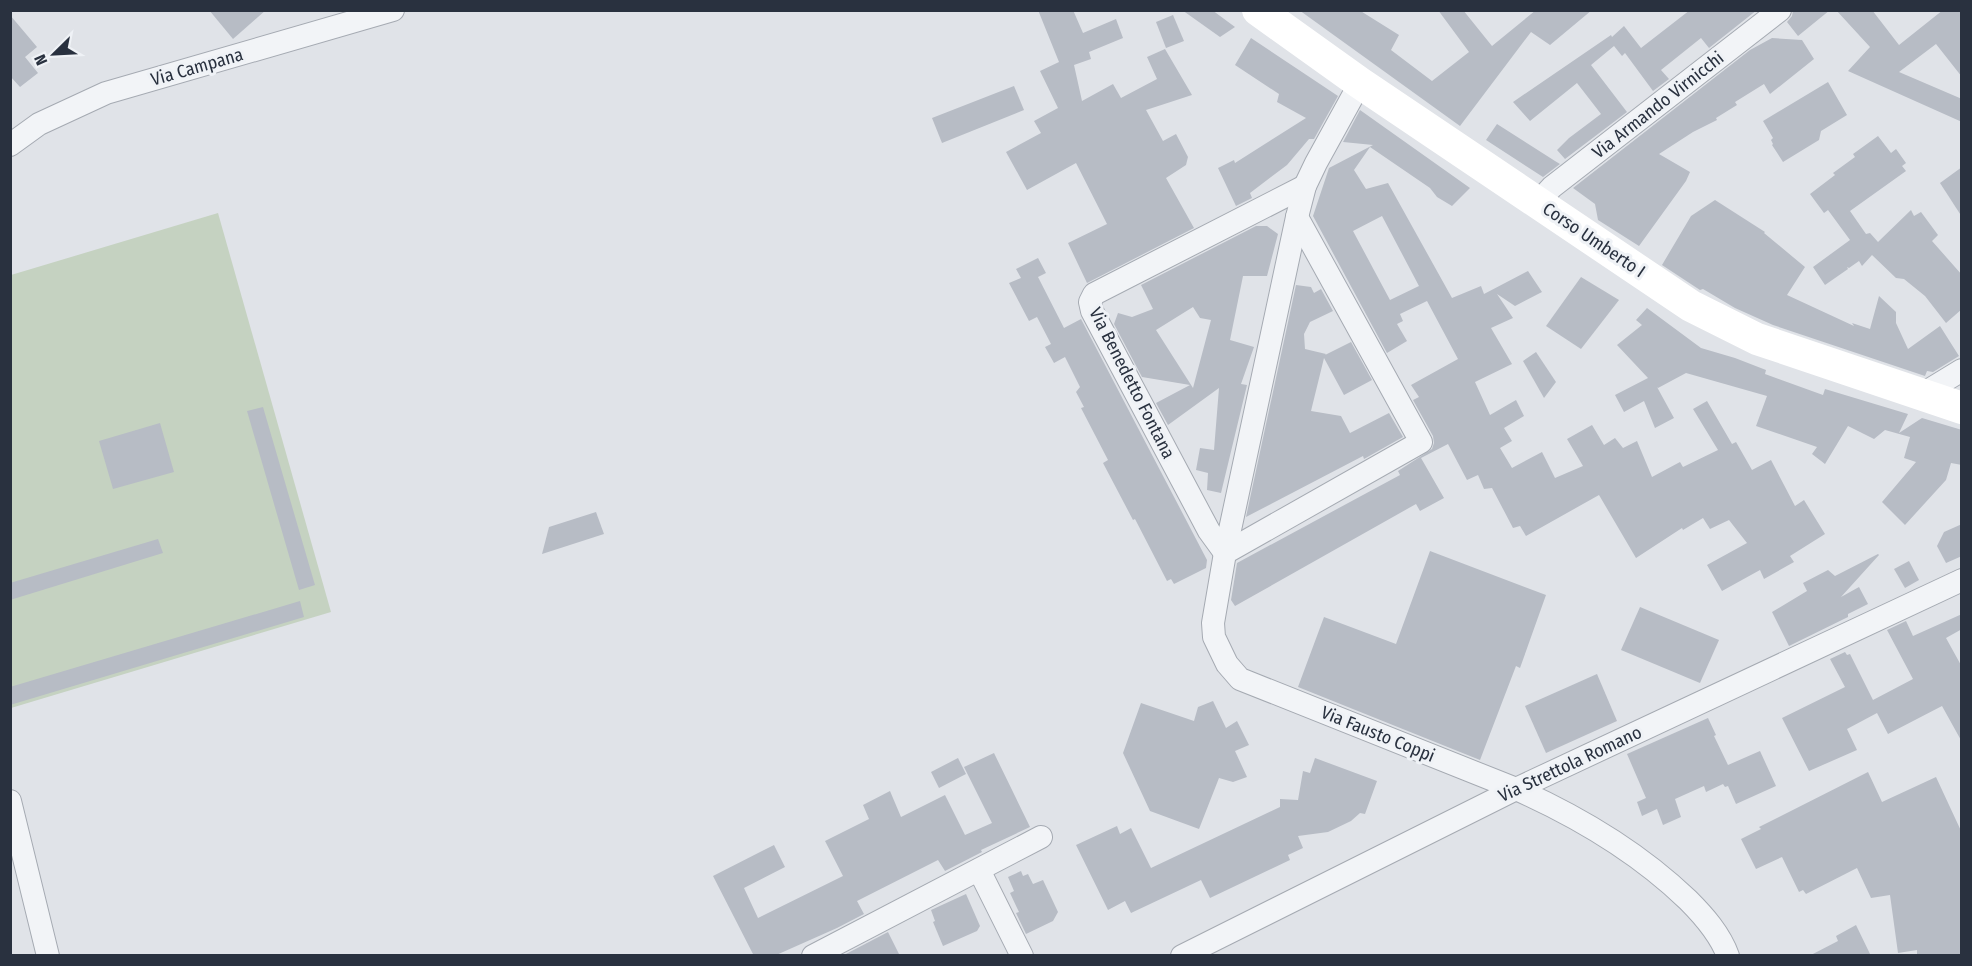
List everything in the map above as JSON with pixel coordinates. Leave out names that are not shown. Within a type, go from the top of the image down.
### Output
[{"type":"main road","name":"Corso Umberto I","points":[[1258,10],[1360,83],[1691,306],[1756,339],[1962,408]]},
{"type":"street","name":"Via Campana","points":[[10,145],[39,124],[106,93],[393,10]]},
{"type":"street","name":"Via Armando Virnicchi","points":[[1538,202],[1552,186],[1780,10]]},
{"type":"street","points":[[1225,553],[1305,186],[1360,83]]},
{"type":"street","name":"Via Benedetto Fontana","points":[[1225,553],[1209,531],[1092,311],[1090,302],[1094,294],[1305,186]]},
{"type":"street","points":[[1225,553],[1421,442],[1297,217]]},
{"type":"street","points":[[1921,395],[1962,370]]},
{"type":"street","name":"Via Fausto Coppi","points":[[1225,553],[1213,622],[1214,637],[1227,664],[1240,679],[1549,803],[1623,846],[1669,882],[1705,918],[1728,956]]},
{"type":"street","name":"Via Strettola Romano","points":[[1182,956],[1516,789],[1962,580]]},
{"type":"street","points":[[10,801],[48,956]]},
{"type":"street","points":[[813,956],[1041,837]]},
{"type":"street","points":[[979,870],[1022,956]]},
{"type":"green space","points":[[218,213],[331,612],[11,708],[11,275]]},
{"type":"building","points":[[209,10],[266,10],[233,39]]},
{"type":"building","points":[[1038,10],[1073,10],[1083,33],[1116,19],[1123,38],[1089,52],[1091,59],[1074,65],[1082,101],[1113,84],[1121,98],[1157,79],[1147,57],[1165,49],[1192,95],[1146,110],[1163,141],[1176,134],[1188,157],[1186,165],[1166,178],[1194,228],[1087,283],[1068,243],[1107,224],[1076,163],[1027,190],[1006,152],[1041,133],[1034,121],[1058,108],[1040,71],[1059,62]]},
{"type":"building","points":[[1182,10],[1212,10],[1235,27],[1220,37]]},
{"type":"building","points":[[1299,10],[1359,10],[1399,35],[1391,50],[1432,81],[1469,52],[1438,10],[1463,10],[1492,46],[1536,10],[1592,10],[1550,45],[1531,32],[1460,126]]},
{"type":"building","points":[[1690,10],[1757,10],[1709,48],[1701,38],[1661,70],[1669,79],[1653,91],[1625,53],[1622,56],[1614,46],[1591,65],[1627,112],[1565,159],[1557,150],[1601,114],[1577,83],[1530,121],[1513,102],[1611,35],[1612,37],[1624,26],[1641,48]]},
{"type":"building","points":[[1793,10],[1830,10],[1798,36],[1787,22]]},
{"type":"building","points":[[1836,10],[1872,10],[1899,45],[1943,10],[1962,10],[1962,77],[1936,44],[1899,72],[1962,99],[1962,122],[1848,71],[1870,47]]},
{"type":"building","points":[[10,15],[37,47],[25,57],[38,73],[20,87],[10,76]]},
{"type":"building","points":[[1173,15],[1184,41],[1166,48],[1156,22]]},
{"type":"building","points":[[1251,38],[1338,96],[1314,139],[1309,139],[1287,165],[1250,193],[1252,198],[1236,206],[1218,168],[1234,160],[1235,163],[1306,118],[1277,102],[1279,94],[1235,65]]},
{"type":"building","points":[[1772,38],[1802,40],[1814,59],[1770,94],[1764,84],[1735,102],[1737,105],[1716,118],[1717,120],[1659,154],[1690,172],[1686,181],[1639,246],[1598,220],[1595,204],[1573,188],[1750,50]]},
{"type":"building","points":[[1828,82],[1847,115],[1821,131],[1819,140],[1783,162],[1772,145],[1773,138],[1763,121]]},
{"type":"building","points":[[1014,86],[1024,110],[942,143],[932,118]]},
{"type":"building","points":[[1360,110],[1470,188],[1452,206],[1370,147],[1354,170],[1366,189],[1388,183],[1452,298],[1481,286],[1484,294],[1528,271],[1542,292],[1515,306],[1497,294],[1513,318],[1491,328],[1512,364],[1475,382],[1490,415],[1516,400],[1524,416],[1504,428],[1512,441],[1500,448],[1512,468],[1542,452],[1555,478],[1583,466],[1567,439],[1592,425],[1604,445],[1615,438],[1623,448],[1637,441],[1652,477],[1680,462],[1683,467],[1718,450],[1693,409],[1707,401],[1732,444],[1736,442],[1752,470],[1771,460],[1795,506],[1804,500],[1825,534],[1790,556],[1794,562],[1764,579],[1760,570],[1722,591],[1707,565],[1747,543],[1729,520],[1710,529],[1703,518],[1683,530],[1682,528],[1636,558],[1599,495],[1526,536],[1520,526],[1513,528],[1492,488],[1484,489],[1478,475],[1467,480],[1448,444],[1421,458],[1444,498],[1420,511],[1416,504],[1235,606],[1231,600],[1237,563],[1400,475],[1398,471],[1432,449],[1433,436],[1413,400],[1419,397],[1411,385],[1458,359],[1427,301],[1400,314],[1403,321],[1397,324],[1407,341],[1387,353],[1313,216],[1329,168],[1373,145],[1343,142]],"holes":[[[1382,216],[1419,286],[1390,300],[1353,231]]]},
{"type":"building","points":[[1497,124],[1560,164],[1543,177],[1486,140]]},
{"type":"building","points":[[1878,136],[1891,153],[1896,149],[1906,163],[1902,166],[1906,171],[1850,211],[1866,234],[1870,233],[1878,242],[1911,210],[1914,216],[1921,212],[1938,235],[1932,241],[1962,275],[1962,309],[1946,323],[1925,296],[1904,279],[1896,278],[1872,255],[1862,266],[1859,261],[1847,267],[1848,269],[1825,285],[1813,267],[1850,240],[1828,210],[1824,213],[1810,194],[1855,157],[1853,154]]},
{"type":"building","points":[[1962,167],[1962,217],[1940,183]]},
{"type":"building","points":[[1715,200],[1765,232],[1805,267],[1787,295],[1854,326],[1852,323],[1870,329],[1879,296],[1896,312],[1896,323],[1908,349],[1940,326],[1959,356],[1933,372],[1927,371],[1925,376],[1773,325],[1735,308],[1703,289],[1700,290],[1662,265],[1691,216]]},
{"type":"building","points":[[1256,226],[1267,226],[1278,234],[1267,276],[1243,276],[1230,340],[1254,347],[1241,384],[1247,385],[1221,493],[1207,490],[1208,473],[1196,470],[1200,448],[1214,450],[1219,388],[1168,425],[1156,403],[1190,385],[1142,377],[1114,324],[1118,313],[1132,317],[1153,309],[1141,285]],"holes":[[[1193,307],[1200,318],[1211,320],[1193,388],[1156,330]]]},
{"type":"building","points":[[1038,258],[1046,273],[1038,277],[1064,328],[1081,319],[1207,560],[1206,568],[1174,584],[1171,579],[1167,581],[1103,463],[1108,460],[1081,408],[1084,407],[1076,392],[1080,387],[1065,357],[1054,363],[1045,347],[1051,344],[1037,317],[1029,321],[1009,283],[1021,278],[1016,269]]},
{"type":"building","points":[[1581,277],[1619,300],[1581,349],[1546,326]]},
{"type":"building","points":[[1296,285],[1311,287],[1314,293],[1321,289],[1333,311],[1310,322],[1304,334],[1305,349],[1325,355],[1351,342],[1372,380],[1344,395],[1324,358],[1311,411],[1341,416],[1350,433],[1389,413],[1403,437],[1364,459],[1363,456],[1246,517]]},
{"type":"building","points":[[1647,308],[1701,348],[1766,370],[1765,374],[1823,395],[1825,389],[1908,414],[1899,433],[1922,418],[1962,430],[1962,465],[1951,463],[1946,480],[1905,525],[1882,502],[1916,462],[1904,458],[1910,437],[1885,430],[1874,439],[1848,426],[1825,464],[1812,454],[1817,447],[1756,426],[1767,396],[1686,373],[1657,387],[1674,418],[1655,428],[1644,401],[1624,412],[1615,395],[1648,378],[1617,345],[1642,325],[1636,320]]},
{"type":"building","points":[[1536,352],[1556,382],[1544,398],[1523,361]]},
{"type":"building","points":[[263,407],[315,585],[299,590],[247,411]]},
{"type":"building","points":[[160,423],[174,472],[113,489],[99,441]]},
{"type":"building","points":[[596,512],[604,534],[542,554],[549,527]]},
{"type":"building","points":[[1962,524],[1962,556],[1946,563],[1937,546],[1944,532]]},
{"type":"building","points":[[158,539],[163,553],[10,600],[10,583]]},
{"type":"building","points":[[1430,551],[1546,595],[1520,668],[1516,666],[1480,760],[1298,687],[1324,617],[1396,644]]},
{"type":"building","points":[[1878,554],[1841,597],[1859,587],[1868,604],[1848,614],[1848,617],[1789,646],[1772,612],[1807,591],[1803,583],[1828,570],[1835,576]]},
{"type":"building","points":[[1909,561],[1919,580],[1905,588],[1894,569]]},
{"type":"building","points":[[300,601],[304,617],[10,705],[10,687]]},
{"type":"building","points":[[1640,607],[1719,640],[1700,683],[1621,650]]},
{"type":"building","points":[[1962,614],[1962,629],[1946,638],[1962,667],[1962,742],[1942,706],[1888,734],[1877,713],[1847,729],[1857,750],[1809,771],[1782,718],[1845,687],[1830,659],[1845,652],[1847,655],[1850,654],[1873,700],[1913,679],[1887,630],[1906,621],[1913,636]]},
{"type":"building","points":[[1597,674],[1617,721],[1546,753],[1525,706]]},
{"type":"building","points":[[1213,701],[1226,728],[1237,721],[1249,745],[1235,751],[1247,777],[1233,782],[1219,778],[1199,829],[1150,811],[1123,753],[1141,703],[1194,721],[1198,707]]},
{"type":"building","points":[[1708,718],[1728,765],[1760,751],[1776,786],[1736,804],[1728,786],[1725,787],[1723,784],[1706,792],[1704,786],[1675,799],[1681,817],[1663,825],[1657,809],[1642,816],[1637,802],[1646,798],[1627,754]]},
{"type":"building","points":[[994,753],[1030,827],[981,850],[982,852],[945,871],[938,860],[857,901],[864,914],[837,928],[774,956],[754,956],[713,876],[774,845],[785,867],[744,888],[758,918],[843,876],[825,841],[869,819],[863,805],[890,791],[901,817],[945,795],[965,835],[992,823],[964,767]]},
{"type":"building","points":[[958,758],[966,774],[939,788],[931,772]]},
{"type":"building","points":[[1315,758],[1377,781],[1365,814],[1360,813],[1351,821],[1328,832],[1298,836],[1303,848],[1288,855],[1290,860],[1210,898],[1201,880],[1131,913],[1125,901],[1108,910],[1076,845],[1117,826],[1120,834],[1131,828],[1151,868],[1280,807],[1280,799],[1298,800],[1303,771],[1310,773]]},
{"type":"building","points":[[1868,772],[1882,802],[1936,777],[1962,833],[1962,956],[1917,956],[1917,950],[1898,953],[1890,895],[1871,898],[1857,868],[1806,894],[1803,890],[1799,892],[1782,857],[1756,869],[1741,839],[1761,829],[1759,827]]},
{"type":"building","points":[[1021,871],[1023,876],[1028,874],[1033,884],[1043,880],[1058,912],[1053,921],[1026,934],[1016,913],[1019,912],[1010,893],[1014,891],[1008,877]]},
{"type":"building","points":[[966,894],[980,926],[977,931],[943,946],[933,922],[935,921],[931,910]]},
{"type":"building","points":[[1856,925],[1871,956],[1809,956],[1838,941],[1836,936]]},
{"type":"building","points":[[888,932],[900,956],[844,956],[844,955]]}]
